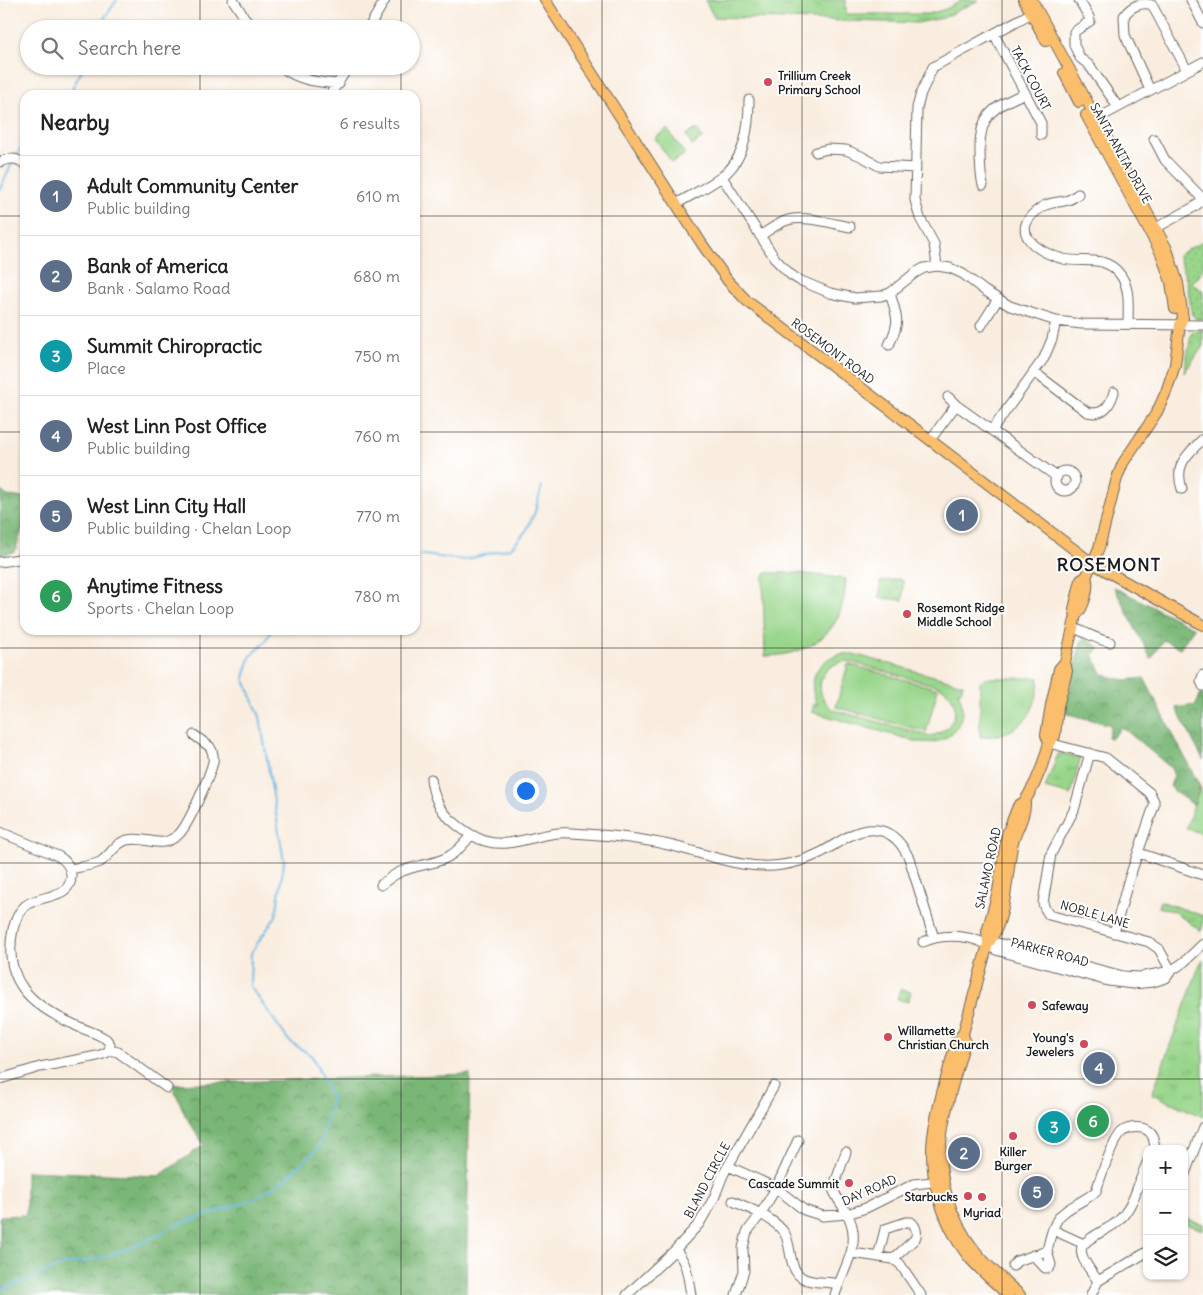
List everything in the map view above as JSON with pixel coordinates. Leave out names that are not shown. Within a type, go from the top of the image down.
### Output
[{"type":"main road","name":"ROSEMONT ROAD","points":[[545,0],[716,264],[733,287],[747,301],[1092,563],[1203,625]]},
{"type":"main road","name":"SANTA ANITA DRIVE","points":[[1024,0],[1034,12],[1156,228],[1170,257],[1178,283],[1183,318],[1180,324],[1175,365],[1166,392],[1154,417],[1123,463],[1117,478],[1101,540],[1092,563]]},
{"type":"main road","name":"SANTA ANITA DRIVE","points":[[1032,0],[1034,12]]},
{"type":"main road","name":"SANTA ANITA DRIVE","points":[[1094,121],[1161,253],[1171,282],[1176,318],[1180,324]]},
{"type":"main road","name":"SALAMO ROAD","points":[[1008,1295],[978,1268],[962,1247],[944,1213],[940,1181],[942,1135],[947,1108],[966,1041],[963,1034],[988,944],[987,932],[998,891],[1007,834],[1018,806],[1025,802],[1039,775],[1049,743],[1055,736],[1058,706],[1067,671],[1065,662],[1076,615],[1074,608],[1078,589],[1081,580],[1086,577],[1092,563]]},
{"type":"main road","name":"SALAMO ROAD","points":[[940,1181],[954,1216],[969,1243],[1020,1295]]},
{"type":"street","points":[[233,0],[246,20]]},
{"type":"street","points":[[373,20],[385,0]]},
{"type":"street","points":[[1080,0],[1090,21],[1074,32],[1074,45],[1080,58],[1089,65],[1118,108]]},
{"type":"street","points":[[1191,0],[1203,24]]},
{"type":"street","points":[[1150,90],[1125,35],[1124,16],[1136,6],[1145,3],[1152,5],[1187,70]]},
{"type":"street","points":[[937,266],[934,244],[923,225],[917,207],[916,108],[921,93],[933,67],[1034,12]]},
{"type":"street","name":"TACK COURT","points":[[994,34],[1041,123],[1041,135]]},
{"type":"street","points":[[1094,121],[1203,62]]},
{"type":"street","points":[[294,75],[300,78],[339,84]]},
{"type":"street","points":[[334,90],[344,75]]},
{"type":"street","points":[[984,186],[980,175],[980,138],[983,123],[996,107],[1025,93]]},
{"type":"street","points":[[676,204],[722,177],[738,157],[745,141],[750,100]]},
{"type":"street","points":[[1154,138],[1165,160],[1203,199],[1194,207],[1156,228]]},
{"type":"street","points":[[816,152],[828,149],[846,150],[879,166],[916,168]]},
{"type":"street","points":[[0,162],[14,158],[20,161]]},
{"type":"street","points":[[722,177],[776,260],[791,275],[806,284],[830,293],[855,298],[875,298],[890,293],[914,273],[937,266],[950,268],[963,274],[998,300],[1027,313],[1056,321],[1082,324],[1203,325]]},
{"type":"street","points":[[1078,194],[1068,200],[1050,203],[1042,207],[1026,221],[1024,224],[1025,232],[1034,244],[1054,255],[1074,261],[1101,262],[1116,270],[1123,278],[1127,288],[1128,324]]},
{"type":"street","points":[[760,236],[791,219],[808,219],[850,227]]},
{"type":"street","points":[[889,345],[898,320],[890,293]]},
{"type":"street","points":[[981,326],[998,300]]},
{"type":"street","points":[[992,430],[1034,372],[1048,348],[1056,321]]},
{"type":"street","points":[[1034,372],[1087,412],[1096,413],[1107,408],[1114,392]]},
{"type":"street","points":[[948,397],[1057,477]]},
{"type":"street","points":[[930,440],[956,404]]},
{"type":"street","points":[[1182,490],[1179,476],[1182,462],[1189,452],[1203,439]]},
{"type":"street","points":[[0,562],[20,559]]},
{"type":"street","points":[[1072,628],[1090,633],[1102,641],[1110,642]]},
{"type":"street","points":[[1203,675],[1201,681],[1203,686]]},
{"type":"street","points":[[70,869],[101,861],[124,840],[137,838],[162,844],[178,835],[186,824],[209,777],[213,760],[210,747],[194,735]]},
{"type":"street","points":[[1049,743],[1090,753],[1109,760],[1150,793],[1153,798],[1154,806],[1126,888],[1114,933]]},
{"type":"street","name":"NOBLE LANE","points":[[1090,753],[1074,810],[1051,854],[1043,903],[1045,909],[1049,915],[1154,944],[1171,971]]},
{"type":"street","points":[[431,779],[436,801],[442,810],[471,835],[485,841],[502,843],[557,832],[584,834],[654,842],[738,864],[763,867],[798,862],[822,852],[855,833],[867,830],[888,833],[897,839],[909,858],[934,938]]},
{"type":"street","points":[[0,832],[58,856],[66,862],[70,869],[70,882],[65,890],[28,904],[18,914],[12,933],[12,950],[13,968],[20,985],[32,1000],[66,1021],[109,1042],[106,1053],[0,1079]]},
{"type":"street","points":[[380,885],[402,872],[446,859],[465,843],[471,835]]},
{"type":"street","points":[[1139,853],[1203,875]]},
{"type":"street","points":[[923,942],[934,938],[957,936],[988,944]]},
{"type":"street","name":"PARKER ROAD","points":[[988,944],[996,950],[1125,984],[1146,983],[1166,978],[1171,971],[1190,957],[1203,944]]},
{"type":"street","points":[[108,1050],[118,1052],[167,1088]]},
{"type":"street","name":"BLAND CIRCLE","points":[[627,1295],[676,1250],[699,1224],[714,1198],[728,1166],[774,1086]]},
{"type":"street","points":[[1188,1161],[1203,1127]]},
{"type":"street","points":[[1033,1255],[1045,1268],[1049,1268],[1051,1265],[1047,1251],[1054,1224],[1062,1214],[1090,1197],[1096,1191],[1116,1140],[1122,1131],[1131,1128],[1147,1130],[1155,1138],[1155,1145]]},
{"type":"street","points":[[736,1295],[744,1271],[744,1239],[776,1188],[798,1140]]},
{"type":"street","points":[[835,1295],[852,1254],[854,1233],[847,1214],[833,1189],[846,1152]]},
{"type":"street","name":"DAY ROAD","points":[[728,1166],[776,1188],[804,1210],[823,1216],[847,1214],[866,1208],[914,1184],[940,1181]]},
{"type":"street","points":[[1052,1232],[1074,1245],[1083,1247],[1124,1215],[1143,1172]]},
{"type":"street","points":[[733,1201],[778,1226],[785,1235],[794,1269],[798,1274],[808,1280],[838,1284]]},
{"type":"street","points":[[878,1256],[885,1229],[911,1222],[915,1227],[916,1239],[893,1259]]},
{"type":"street","points":[[1083,1247],[1085,1261],[1098,1281]]},
{"type":"street","points":[[676,1250],[681,1255],[686,1266],[691,1295]]},
{"type":"street","points":[[1013,1266],[1017,1261],[1047,1251]]},
{"type":"street","points":[[852,1254],[893,1259],[900,1264],[921,1295]]},
{"type":"street","points":[[1091,1295],[1098,1281],[1143,1254]]},
{"type":"green space","points":[[705,0],[846,0],[846,14],[928,14],[946,9],[963,0],[979,0],[943,18],[917,23],[714,17]]},
{"type":"green space","points":[[667,129],[685,154],[672,163],[655,138]]},
{"type":"green space","points":[[697,129],[703,138],[692,146],[686,135]]},
{"type":"green space","points":[[1203,241],[1203,269],[1192,284],[1203,291],[1203,319],[1196,319],[1192,315],[1187,282],[1178,255]]},
{"type":"green space","points":[[1203,330],[1203,346],[1184,373],[1191,334],[1194,331]]},
{"type":"green space","points":[[0,490],[7,496],[20,497],[20,536],[15,552],[0,555]]},
{"type":"green space","points":[[767,573],[799,573],[846,579],[841,609],[836,620],[821,638],[800,650],[765,656],[763,576]]},
{"type":"green space","points":[[898,579],[903,581],[903,600],[880,598],[880,582]]},
{"type":"green space","points":[[1114,587],[1194,628],[1180,648],[1163,640],[1151,659]]},
{"type":"green space","points":[[1084,638],[1100,648],[1093,655],[1103,675],[1125,680],[1144,678],[1200,787],[1194,805],[1176,793],[1170,786],[1174,776],[1171,768],[1122,727],[1111,739],[1108,737],[1111,725],[1064,713],[1081,641]]},
{"type":"green space","points":[[841,654],[853,654],[963,684],[961,692],[957,691],[962,707],[962,715],[959,722],[950,735],[942,739],[932,742],[918,742],[812,712],[814,704],[818,705],[814,697],[813,688],[816,673],[825,661]],"holes":[[[847,661],[941,687],[953,700],[954,715],[946,728],[930,736],[834,710],[822,696],[820,688],[824,673],[837,663]]]},
{"type":"green space","points":[[848,664],[938,689],[926,732],[836,707]]},
{"type":"green space","points":[[984,678],[1039,678],[1034,704],[1030,714],[1023,722],[1005,733],[980,737],[980,682]]},
{"type":"green space","points":[[1201,693],[1203,694],[1203,760],[1176,708],[1196,705]]},
{"type":"green space","points":[[1061,753],[1080,758],[1071,795],[1045,788],[1058,754]]},
{"type":"green space","points":[[1200,787],[1203,795],[1203,834],[1186,828]]},
{"type":"green space","points":[[1160,901],[1203,916],[1201,931],[1175,912],[1158,907]]},
{"type":"green space","points":[[1203,960],[1203,1117],[1152,1094]]},
{"type":"green space","points":[[900,989],[911,992],[908,1002],[897,999]]},
{"type":"green space","points":[[470,1074],[466,1295],[0,1295],[0,1216],[26,1215],[26,1171],[159,1176],[204,1145],[185,1115],[172,1084]]},
{"type":"green space","points":[[1188,1219],[1203,1224],[1203,1230],[1188,1224]]},
{"type":"waterway","points":[[103,20],[117,0]]},
{"type":"waterway","points":[[72,90],[79,75]]},
{"type":"waterway","points":[[15,157],[20,150]]},
{"type":"waterway","points":[[0,189],[13,161]]},
{"type":"waterway","points":[[420,555],[464,560],[511,548],[526,531],[535,512],[542,486]]},
{"type":"waterway","points":[[0,1290],[64,1265],[101,1258],[135,1246],[182,1223],[250,1201],[282,1182],[319,1147],[332,1099],[312,1056],[289,1041],[250,986],[251,953],[276,916],[284,862],[260,717],[244,678],[250,657],[265,642],[269,635]]},
{"type":"place","name":"Trillium Creek Primary School","points":[[768,82]]},
{"type":"place","name":"Adult Community Center","points":[[962,515]]},
{"type":"place","name":"Rosemont Ridge Middle School","points":[[907,614]]},
{"type":"place","name":"Safeway","points":[[1032,1005]]},
{"type":"place","name":"Willamette Christian Church","points":[[888,1037]]},
{"type":"place","name":"Young's Jewelers","points":[[1084,1044]]},
{"type":"place","name":"West Linn Post Office","points":[[1099,1068]]},
{"type":"place","name":"Anytime Fitness","points":[[1093,1121]]},
{"type":"place","name":"Summit Chiropractic","points":[[1054,1127]]},
{"type":"place","name":"Killer Burger","points":[[1013,1136]]},
{"type":"place","name":"Bank of America","points":[[964,1153]]},
{"type":"place","name":"Cascade Summit","points":[[849,1183]]},
{"type":"place","name":"West Linn City Hall","points":[[1037,1192]]},
{"type":"place","name":"Starbucks","points":[[968,1196]]},
{"type":"place","name":"Myriad","points":[[982,1197]]},
{"type":"district","name":"ROSEMONT","points":[[1109,564]]}]
